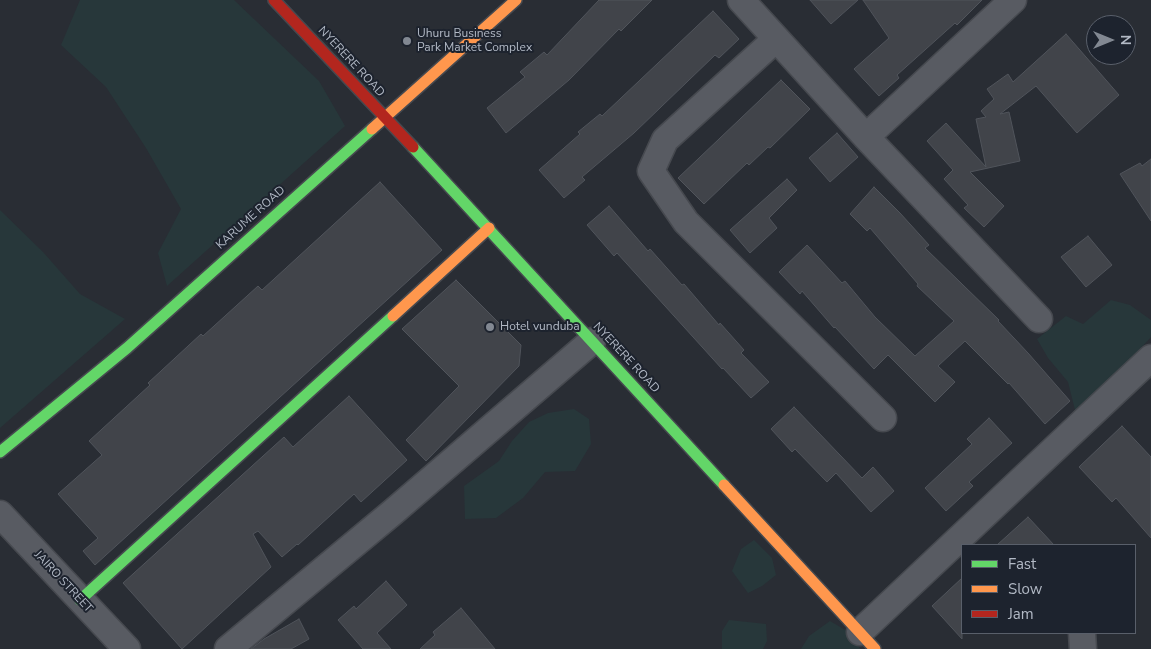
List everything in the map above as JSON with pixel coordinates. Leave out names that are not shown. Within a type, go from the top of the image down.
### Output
[{"type":"street","name":"NYERERE ROAD","points":[[274,0],[489,228],[868,641]]},
{"type":"street","name":"KARUME ROAD","points":[[0,452],[127,348],[516,0]]},
{"type":"street","points":[[741,0],[866,138],[1039,319]]},
{"type":"street","points":[[866,138],[1013,0]]},
{"type":"street","points":[[776,39],[665,140],[651,171],[686,222],[883,418]]},
{"type":"street","points":[[80,600],[197,496],[489,228]]},
{"type":"street","points":[[228,649],[393,512],[592,341]]},
{"type":"street","points":[[965,544],[1151,358]]},
{"type":"street","name":"JAIRO STREET","points":[[0,514],[126,649]]},
{"type":"street","points":[[868,641],[961,548]]},
{"type":"street","points":[[1082,634],[1083,649]]},
{"type":"shaded area","points":[[80,0],[234,0],[319,81],[345,126],[167,286],[158,253],[181,209],[146,148],[106,87],[61,45]]},
{"type":"shaded area","points":[[0,210],[43,252],[80,294],[125,319],[0,428]]},
{"type":"shaded area","points":[[1111,300],[1130,305],[1151,320],[1151,337],[1076,414],[1068,382],[1048,358],[1037,339],[1066,316],[1083,324]]},
{"type":"shaded area","points":[[574,409],[589,419],[591,444],[575,471],[545,472],[523,498],[496,518],[465,519],[464,486],[499,461],[512,441],[529,422],[548,413]]},
{"type":"shaded area","points":[[754,540],[772,558],[776,575],[762,586],[748,593],[732,571],[741,549]]},
{"type":"shaded area","points":[[729,620],[766,624],[767,641],[763,649],[722,649],[722,631]]},
{"type":"shaded area","points":[[830,621],[852,634],[860,649],[801,649],[809,636]]},
{"type":"building","points":[[599,0],[652,0],[621,31],[619,29],[569,80],[506,133],[487,108],[525,77],[520,72],[544,52],[547,55]]},
{"type":"building","points":[[810,0],[858,0],[831,24]]},
{"type":"building","points":[[863,0],[982,0],[957,25],[955,23],[897,75],[899,78],[879,96],[854,69],[889,38]]},
{"type":"building","points":[[713,11],[739,39],[719,58],[715,55],[634,133],[582,177],[585,180],[564,198],[539,170],[580,134],[578,132],[600,114],[602,116]]},
{"type":"building","points":[[1066,34],[1086,57],[1086,65],[1093,65],[1119,95],[1077,133],[1036,86],[1000,114],[1009,112],[1020,161],[970,172],[1004,206],[984,227],[964,208],[968,205],[944,179],[953,170],[927,141],[946,123],[986,167],[976,119],[986,117],[981,111],[994,99],[987,89],[1008,74],[1013,82]]},
{"type":"building","points":[[781,80],[810,109],[770,148],[768,147],[749,165],[747,163],[704,204],[678,178]]},
{"type":"building","points":[[837,133],[858,157],[830,182],[809,158]]},
{"type":"building","points":[[1151,159],[1151,221],[1120,174],[1140,163],[1142,166]]},
{"type":"building","points":[[787,179],[797,190],[769,218],[777,228],[750,253],[730,230]]},
{"type":"building","points":[[380,182],[442,250],[95,565],[83,551],[98,538],[58,494],[102,455],[89,441],[150,385],[148,383],[201,334],[203,336],[258,286],[262,290]]},
{"type":"building","points":[[874,187],[929,245],[925,248],[999,320],[1070,401],[1045,424],[1009,383],[965,341],[938,366],[955,382],[935,402],[888,355],[874,369],[834,328],[802,291],[800,294],[779,272],[807,245],[842,283],[845,281],[875,317],[915,356],[954,321],[917,286],[918,284],[870,228],[867,231],[850,214]]},
{"type":"building","points":[[609,206],[648,251],[650,249],[682,285],[684,284],[719,325],[720,323],[744,350],[741,353],[769,382],[751,398],[722,369],[617,253],[614,256],[587,225]]},
{"type":"building","points":[[1088,236],[1112,265],[1086,287],[1061,257]]},
{"type":"building","points":[[456,280],[521,345],[519,366],[426,461],[406,440],[459,386],[402,329]]},
{"type":"building","points":[[349,396],[407,460],[361,502],[354,494],[298,545],[282,557],[258,531],[253,534],[271,567],[182,649],[123,583],[284,437],[293,447]]},
{"type":"building","points":[[794,407],[862,478],[873,467],[894,491],[871,512],[836,473],[827,482],[795,449],[792,452],[771,429]]},
{"type":"building","points":[[989,418],[1012,443],[969,482],[973,486],[946,511],[925,488],[972,444],[967,439]]},
{"type":"building","points":[[1122,426],[1151,457],[1151,538],[1116,498],[1112,502],[1079,467]]},
{"type":"building","points":[[1028,517],[1053,544],[998,544]]},
{"type":"building","points":[[961,579],[962,639],[932,606]]},
{"type":"building","points":[[386,581],[407,605],[377,633],[391,649],[363,649],[338,620],[354,606],[356,609]]},
{"type":"building","points":[[461,608],[495,649],[420,649],[435,635],[433,632]]},
{"type":"building","points":[[299,619],[309,639],[291,649],[251,649],[264,639]]},
{"type":"traffic: fast","points":[[0,452],[127,348],[372,129]]},
{"type":"traffic: fast","points":[[413,147],[724,485]]},
{"type":"traffic: fast","points":[[80,600],[393,316]]},
{"type":"traffic: slow","points":[[372,129],[516,0]]},
{"type":"traffic: slow","points":[[393,316],[489,228]]},
{"type":"traffic: slow","points":[[724,485],[875,649]]},
{"type":"traffic: jam","points":[[274,0],[413,147]]},
{"type":"place","name":"Uhuru Business Park Market Complex","points":[[407,41]]},
{"type":"place","name":"Hotel vunduba","points":[[490,327]]}]
